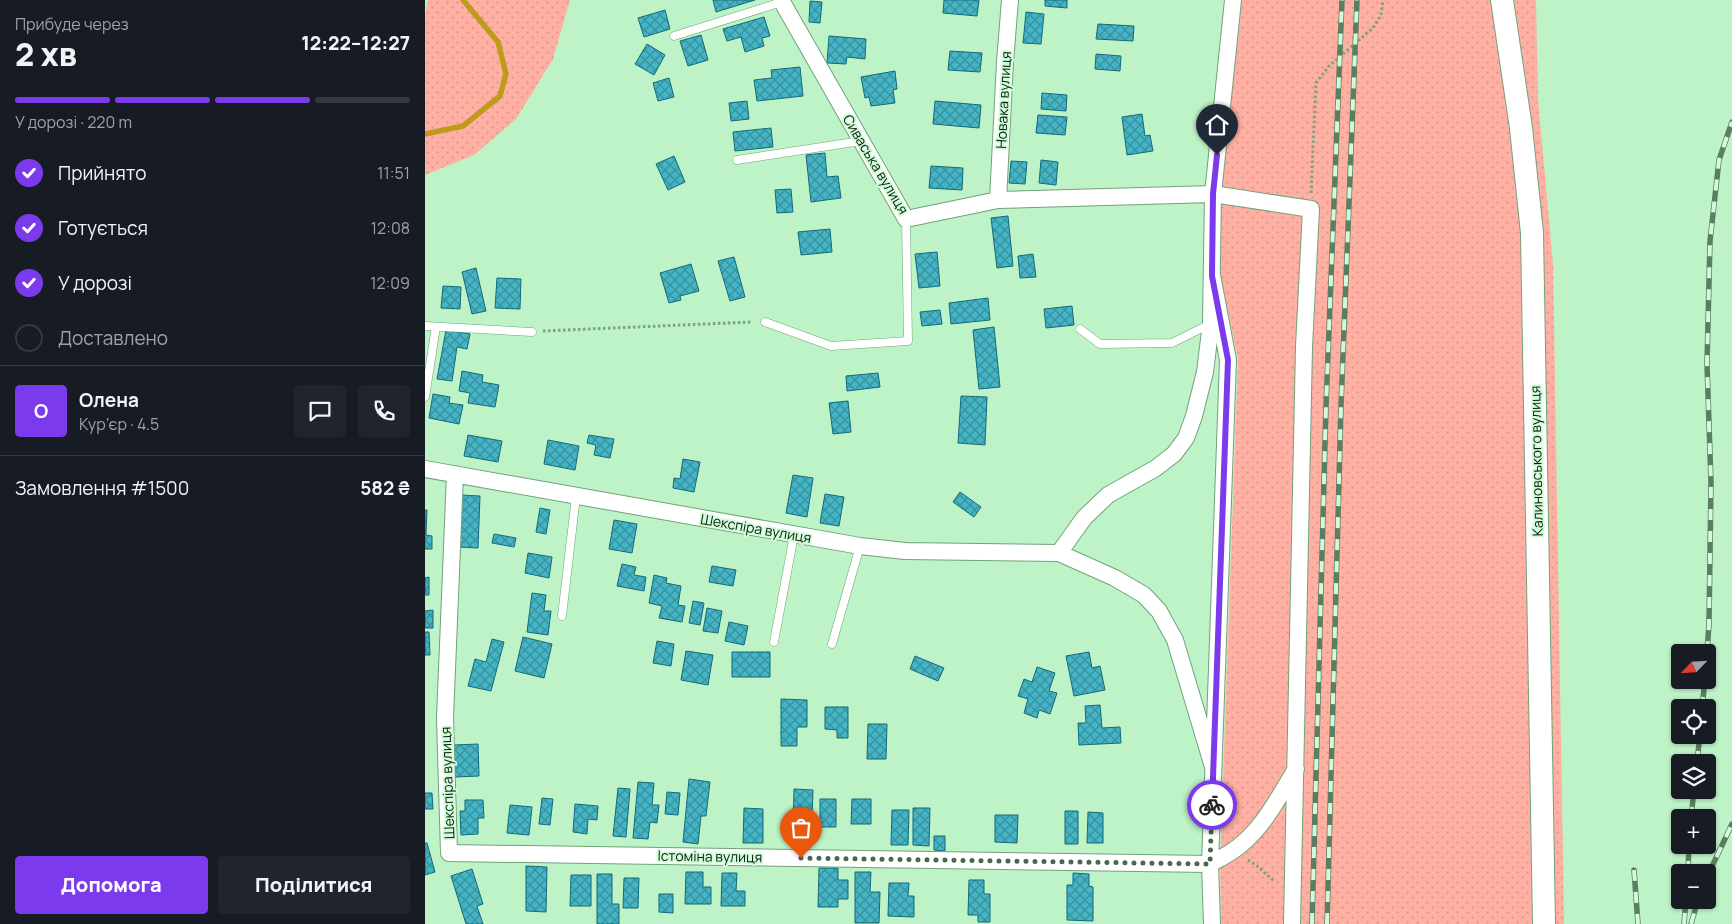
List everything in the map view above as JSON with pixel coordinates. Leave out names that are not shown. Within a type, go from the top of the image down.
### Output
[{"type":"street","name":"Новака вулиця","points":[[998,200],[1010,0]]},
{"type":"street","points":[[1213,767],[1175,640],[1159,611],[1144,595],[1115,578],[1059,553],[1085,518],[1108,495],[1156,468],[1174,454],[1187,438],[1195,416],[1205,372],[1211,323],[1213,194],[1233,0]]},
{"type":"street","name":"Калиновського вулиця","points":[[1502,0],[1521,128],[1532,233],[1544,924]]},
{"type":"street","name":"Сиваська вулиця","points":[[781,1],[906,219],[998,200],[1213,194],[1311,209]]},
{"type":"street","points":[[1293,916],[1304,347],[1311,209]]},
{"type":"street","points":[[1212,276],[1228,360],[1210,864],[1212,924]]},
{"type":"street","name":"Шекспіра вулиця","points":[[425,469],[860,546],[905,551],[1059,553]]},
{"type":"street","name":"Шекспіра вулиця","points":[[449,852],[445,718],[455,474]]},
{"type":"street","points":[[1210,864],[1232,852],[1250,837],[1265,819],[1296,768]]},
{"type":"street","name":"Істоміна вулиця","points":[[449,852],[1210,864]]},
{"type":"lane","points":[[674,36],[781,1]]},
{"type":"lane","points":[[737,160],[861,141]]},
{"type":"lane","points":[[765,322],[831,346],[908,340],[906,219]]},
{"type":"lane","points":[[1080,329],[1100,344],[1172,343],[1211,323]]},
{"type":"lane","points":[[425,326],[532,332]]},
{"type":"lane","points":[[425,397],[436,327]]},
{"type":"lane","points":[[562,616],[576,496]]},
{"type":"lane","points":[[774,642],[794,535]]},
{"type":"lane","points":[[832,644],[860,546]]},
{"type":"path","points":[[1311,209],[1316,83],[1329,66],[1373,28],[1381,15],[1383,0]]},
{"type":"path","points":[[532,332],[765,322]]},
{"type":"path","points":[[1232,852],[1256,865],[1277,884],[1293,916]]},
{"type":"shaded area","points":[[428,0],[570,0],[553,59],[516,119],[474,155],[425,175],[425,16]]},
{"type":"shaded area","points":[[1242,0],[1493,0],[1512,129],[1523,234],[1535,924],[1221,924],[1220,864],[1238,359],[1220,273],[1221,192]]},
{"type":"shaded area","points":[[1511,0],[1536,0],[1538,100],[1553,264],[1564,924],[1552,924]]},
{"type":"building","points":[[713,0],[755,0],[716,12]]},
{"type":"building","points":[[944,0],[979,0],[977,16],[943,13]]},
{"type":"building","points":[[1045,0],[1067,0],[1067,8],[1045,6]]},
{"type":"building","points":[[810,1],[822,2],[820,23],[809,22]]},
{"type":"building","points":[[665,10],[670,29],[644,37],[638,18]]},
{"type":"building","points":[[1026,12],[1044,14],[1041,44],[1023,43]]},
{"type":"building","points":[[764,17],[770,36],[762,38],[764,46],[745,52],[741,37],[727,41],[723,29]]},
{"type":"building","points":[[1098,24],[1134,26],[1133,41],[1096,39]]},
{"type":"building","points":[[701,35],[708,60],[688,66],[680,41]]},
{"type":"building","points":[[829,36],[866,39],[865,59],[847,57],[846,64],[827,63]]},
{"type":"building","points":[[647,44],[665,55],[654,75],[635,64]]},
{"type":"building","points":[[950,51],[982,53],[980,72],[948,70]]},
{"type":"building","points":[[1096,54],[1121,56],[1120,71],[1095,69]]},
{"type":"building","points":[[800,67],[803,96],[757,101],[754,80],[772,78],[771,70]]},
{"type":"building","points":[[895,71],[897,89],[893,90],[895,103],[871,106],[869,97],[865,98],[861,77]]},
{"type":"building","points":[[669,78],[674,97],[658,101],[653,83]]},
{"type":"building","points":[[1042,93],[1067,95],[1066,111],[1041,109]]},
{"type":"building","points":[[747,101],[749,119],[731,121],[729,103]]},
{"type":"building","points":[[935,101],[981,105],[979,128],[933,124]]},
{"type":"building","points":[[1142,114],[1145,136],[1150,135],[1153,151],[1127,155],[1122,117]]},
{"type":"building","points":[[1038,115],[1067,117],[1065,135],[1036,133]]},
{"type":"building","points":[[771,128],[773,147],[735,151],[733,132]]},
{"type":"building","points":[[825,153],[827,177],[838,176],[841,198],[811,202],[806,155]]},
{"type":"building","points":[[674,156],[685,182],[668,190],[656,164]]},
{"type":"building","points":[[1041,160],[1058,162],[1056,185],[1039,183]]},
{"type":"building","points":[[1011,161],[1027,162],[1025,184],[1009,183]]},
{"type":"building","points":[[931,166],[963,168],[962,190],[929,188]]},
{"type":"building","points":[[791,189],[793,212],[777,213],[775,190]]},
{"type":"building","points":[[1008,216],[1013,266],[997,268],[991,218]]},
{"type":"building","points":[[830,229],[832,252],[801,255],[798,232]]},
{"type":"building","points":[[937,252],[940,286],[919,288],[915,254]]},
{"type":"building","points":[[1033,254],[1036,277],[1020,278],[1018,256]]},
{"type":"building","points":[[734,257],[745,297],[730,301],[718,261]]},
{"type":"building","points":[[691,264],[699,291],[680,296],[681,300],[669,303],[660,273]]},
{"type":"building","points":[[476,268],[486,311],[472,314],[462,272]]},
{"type":"building","points":[[497,278],[521,279],[520,309],[495,308]]},
{"type":"building","points":[[443,286],[461,287],[460,309],[441,308]]},
{"type":"building","points":[[988,298],[990,320],[951,324],[949,303]]},
{"type":"building","points":[[1072,306],[1074,325],[1046,328],[1044,309]]},
{"type":"building","points":[[940,310],[942,324],[922,326],[920,312]]},
{"type":"building","points":[[994,327],[1000,387],[979,389],[973,330]]},
{"type":"building","points":[[446,330],[470,334],[467,349],[457,347],[452,381],[437,379]]},
{"type":"building","points":[[462,371],[483,375],[482,382],[499,385],[495,407],[468,403],[470,393],[459,391]]},
{"type":"building","points":[[878,373],[880,387],[847,391],[846,376]]},
{"type":"building","points":[[433,394],[450,397],[449,403],[463,405],[459,424],[429,418]]},
{"type":"building","points":[[961,396],[987,397],[985,445],[958,443]]},
{"type":"building","points":[[848,401],[851,432],[833,434],[829,403]]},
{"type":"building","points":[[468,435],[502,441],[498,462],[464,456]]},
{"type":"building","points":[[589,435],[614,439],[610,458],[594,455],[596,445],[587,443]]},
{"type":"building","points":[[548,440],[579,446],[575,470],[544,464]]},
{"type":"building","points":[[683,459],[700,462],[694,492],[673,488],[674,478],[680,479]]},
{"type":"building","points":[[793,475],[813,478],[807,517],[786,513]]},
{"type":"building","points":[[960,492],[981,507],[974,517],[953,502]]},
{"type":"building","points":[[825,494],[844,497],[839,526],[820,523]]},
{"type":"building","points":[[461,495],[480,496],[478,548],[458,547]]},
{"type":"building","points":[[540,508],[550,510],[546,534],[536,532]]},
{"type":"building","points":[[425,510],[427,510],[426,535],[432,536],[432,549],[425,549]]},
{"type":"building","points":[[614,520],[637,524],[632,553],[609,549]]},
{"type":"building","points":[[494,534],[516,538],[514,547],[492,543]]},
{"type":"building","points":[[528,553],[552,557],[549,578],[525,573]]},
{"type":"building","points":[[622,564],[636,567],[634,575],[646,577],[644,591],[617,586]]},
{"type":"building","points":[[712,566],[736,570],[733,586],[709,582]]},
{"type":"building","points":[[654,575],[667,578],[666,583],[681,586],[678,605],[685,606],[682,622],[659,618],[662,606],[649,603]]},
{"type":"building","points":[[429,577],[429,595],[425,595],[425,578]]},
{"type":"building","points":[[532,593],[546,595],[544,611],[551,611],[548,635],[527,632]]},
{"type":"building","points":[[693,601],[704,603],[700,625],[689,623]]},
{"type":"building","points":[[707,608],[722,611],[718,633],[703,631]]},
{"type":"building","points":[[433,610],[433,628],[425,628],[425,611]]},
{"type":"building","points":[[729,622],[748,626],[744,645],[725,641]]},
{"type":"building","points":[[425,632],[429,632],[430,655],[425,655]]},
{"type":"building","points":[[523,637],[552,644],[544,678],[515,671]]},
{"type":"building","points":[[492,639],[504,642],[491,691],[468,686],[475,659],[486,662]]},
{"type":"building","points":[[657,641],[674,644],[671,666],[653,663]]},
{"type":"building","points":[[686,651],[713,655],[708,685],[681,680]]},
{"type":"building","points":[[732,652],[770,652],[770,677],[732,677]]},
{"type":"building","points":[[1089,652],[1092,668],[1100,666],[1105,690],[1074,696],[1066,656]]},
{"type":"building","points":[[915,656],[944,668],[938,681],[910,669]]},
{"type":"building","points":[[1037,667],[1055,673],[1049,691],[1057,693],[1050,714],[1039,710],[1037,718],[1024,713],[1028,699],[1018,696],[1024,679],[1032,682]]},
{"type":"building","points":[[781,699],[807,700],[807,727],[797,727],[797,746],[781,746]]},
{"type":"building","points":[[1100,705],[1102,728],[1120,727],[1121,743],[1079,745],[1078,723],[1086,723],[1085,706]]},
{"type":"building","points":[[825,707],[848,707],[848,738],[837,738],[837,730],[825,729]]},
{"type":"building","points":[[868,724],[887,724],[886,759],[867,759]]},
{"type":"building","points":[[478,744],[479,776],[455,777],[454,745]]},
{"type":"building","points":[[689,779],[710,782],[706,816],[701,816],[698,844],[683,842]]},
{"type":"building","points":[[638,782],[654,783],[652,805],[659,805],[657,823],[650,822],[648,839],[633,838]]},
{"type":"building","points":[[618,788],[630,789],[626,837],[613,836]]},
{"type":"building","points":[[794,789],[813,790],[812,817],[807,817],[806,837],[793,837]]},
{"type":"building","points":[[667,792],[680,793],[678,815],[665,814]]},
{"type":"building","points":[[425,793],[432,793],[433,809],[425,809]]},
{"type":"building","points":[[542,798],[553,799],[550,825],[539,824]]},
{"type":"building","points":[[820,799],[836,799],[836,827],[820,827]]},
{"type":"building","points":[[852,799],[871,799],[871,824],[851,824]]},
{"type":"building","points":[[465,800],[483,800],[484,818],[478,818],[478,834],[461,835],[460,811],[465,811]]},
{"type":"building","points":[[575,804],[598,806],[597,820],[588,819],[587,834],[573,832]]},
{"type":"building","points":[[510,805],[532,807],[529,835],[507,833]]},
{"type":"building","points":[[744,808],[763,809],[763,843],[743,843]]},
{"type":"building","points":[[913,808],[930,808],[929,846],[913,845]]},
{"type":"building","points":[[892,810],[909,810],[908,845],[891,845]]},
{"type":"building","points":[[1065,811],[1078,811],[1078,844],[1065,844]]},
{"type":"building","points":[[1088,812],[1103,813],[1103,843],[1087,843]]},
{"type":"building","points":[[995,815],[1018,815],[1017,843],[995,842]]},
{"type":"building","points":[[934,836],[945,836],[945,851],[934,850]]},
{"type":"building","points":[[425,843],[427,843],[435,872],[425,875]]},
{"type":"building","points":[[526,866],[547,867],[546,912],[526,911]]},
{"type":"building","points":[[819,868],[838,868],[838,880],[848,880],[848,899],[838,899],[838,907],[818,907]]},
{"type":"building","points":[[472,869],[483,904],[477,906],[483,924],[466,924],[451,876]]},
{"type":"building","points":[[686,872],[703,872],[703,887],[711,887],[711,904],[685,904]]},
{"type":"building","points":[[855,872],[871,872],[870,892],[880,892],[879,923],[855,923]]},
{"type":"building","points":[[722,873],[737,873],[736,891],[745,891],[745,906],[721,906]]},
{"type":"building","points":[[1073,873],[1089,874],[1089,886],[1093,887],[1093,921],[1067,920],[1067,885],[1073,885]]},
{"type":"building","points":[[597,874],[612,874],[612,904],[619,904],[619,924],[597,924]]},
{"type":"building","points":[[571,875],[591,875],[591,906],[570,906]]},
{"type":"building","points":[[624,878],[639,878],[638,908],[623,908]]},
{"type":"building","points":[[969,880],[984,880],[984,894],[990,894],[990,922],[978,922],[978,915],[968,915]]},
{"type":"building","points":[[889,883],[909,883],[908,896],[914,896],[914,917],[888,916]]},
{"type":"building","points":[[659,894],[673,894],[673,913],[659,912]]},
{"type":"waterway","points":[[425,134],[463,126],[500,96],[506,74],[498,42],[463,0]]},
{"type":"railway","points":[[1312,924],[1326,406],[1342,0]]},
{"type":"railway","points":[[1327,924],[1341,406],[1357,0]]},
{"type":"railway","points":[[1708,644],[1711,483],[1707,364],[1710,241],[1719,160],[1732,122]]},
{"type":"railway","points":[[1703,699],[1704,689]]},
{"type":"railway","points":[[1698,754],[1699,744]]},
{"type":"railway","points":[[1692,809],[1693,799]]},
{"type":"railway","points":[[1713,864],[1732,824]]},
{"type":"railway","points":[[1688,864],[1689,854]]},
{"type":"railway","points":[[1634,870],[1638,924]]},
{"type":"railway","points":[[1684,924],[1685,909]]},
{"type":"railway","points":[[1691,924],[1695,909]]},
{"type":"way so far","points":[[801,858],[1210,864],[1212,805]]},
{"type":"route","points":[[1212,805],[1228,360],[1212,276],[1213,194],[1217,155]]}]
